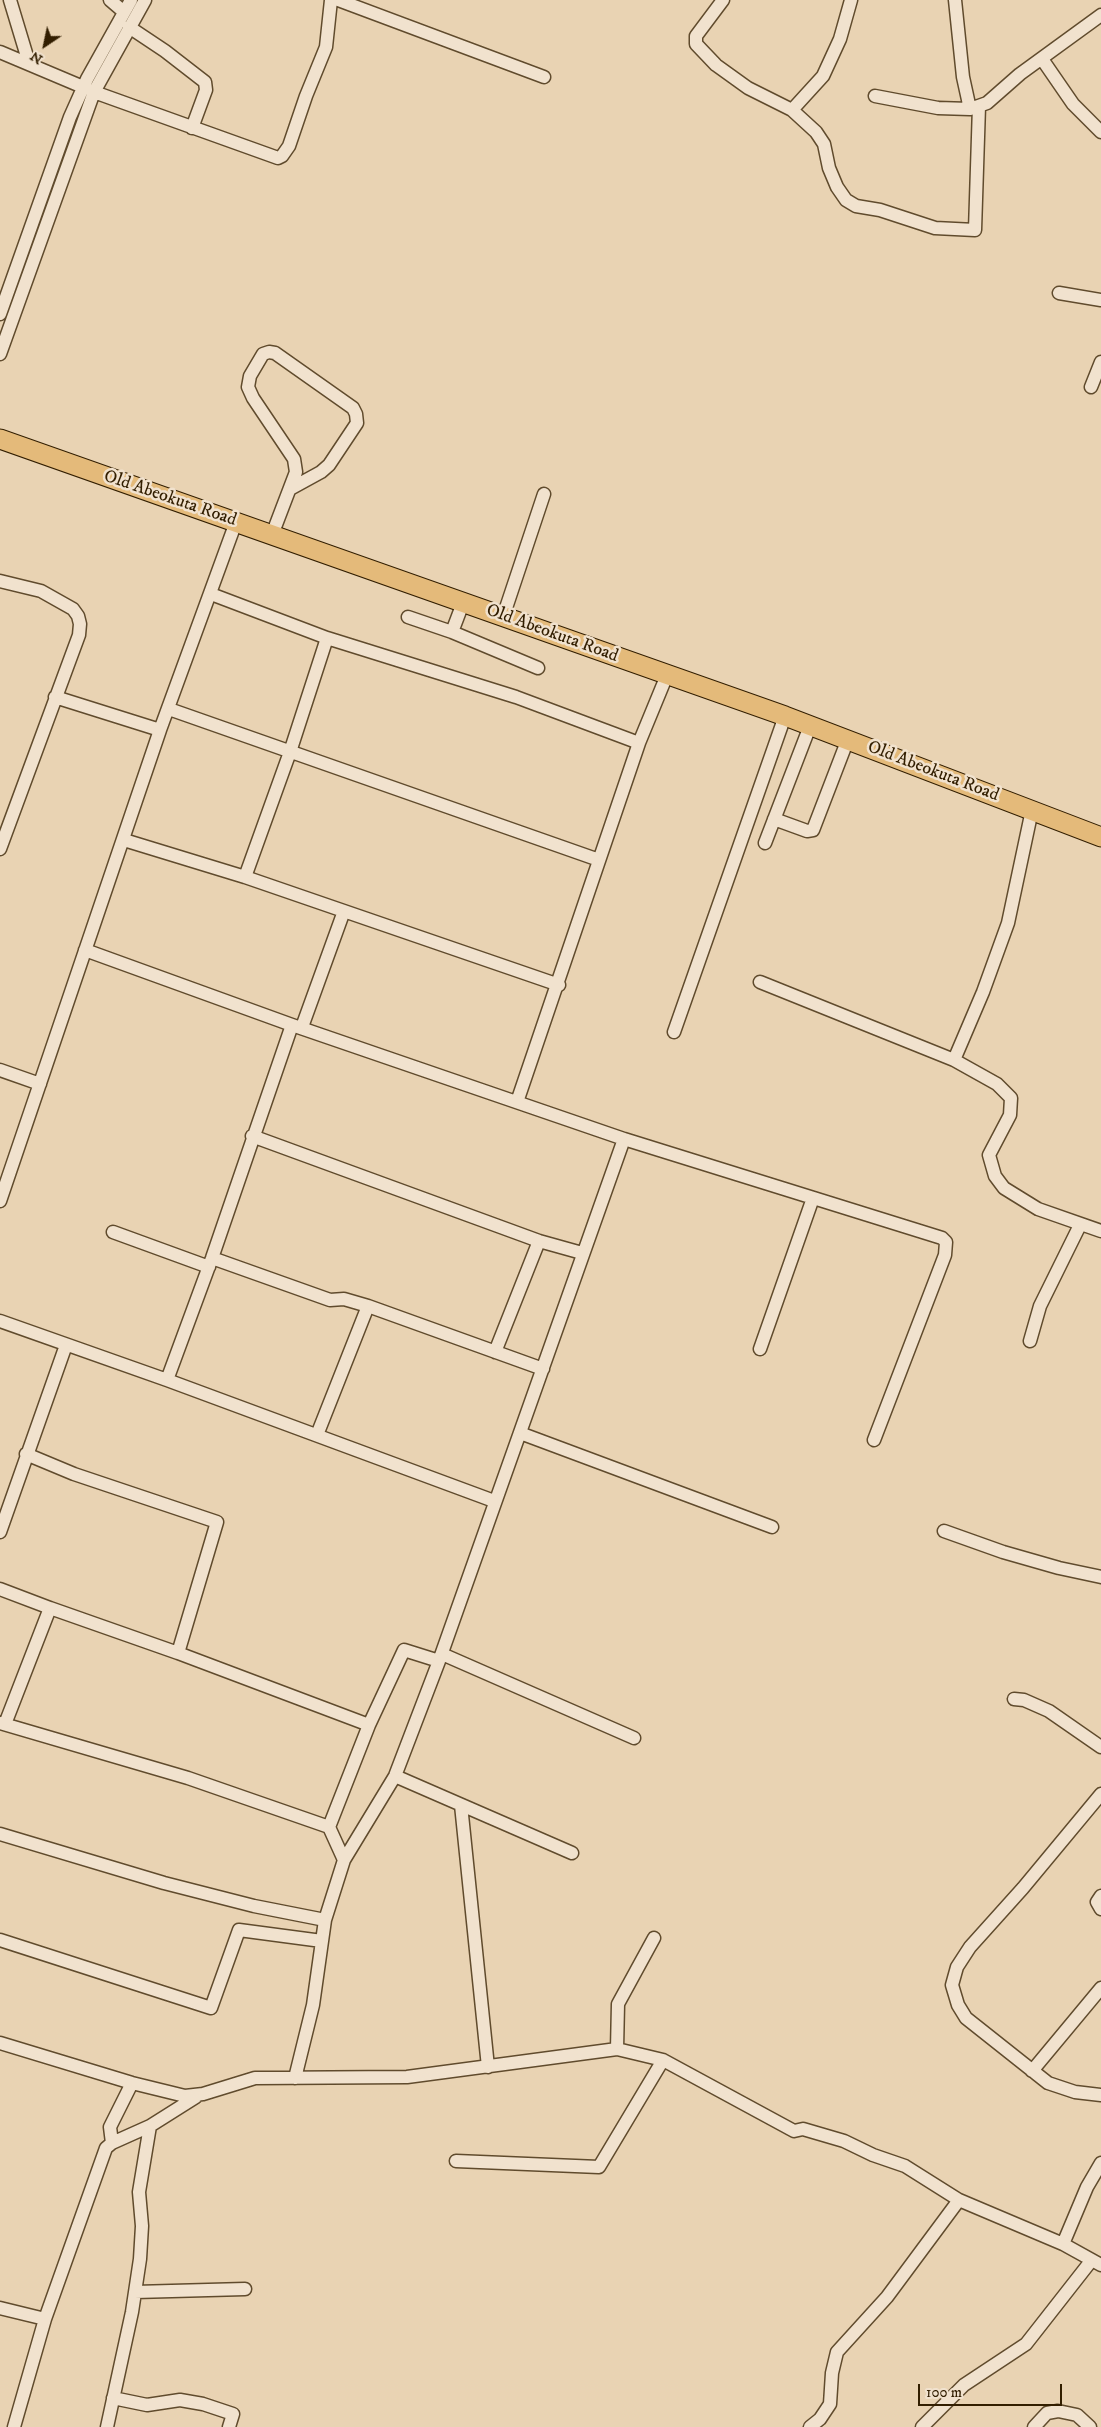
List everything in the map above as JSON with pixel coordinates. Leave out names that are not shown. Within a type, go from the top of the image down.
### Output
[{"type":"highway","name":"Old Abeokuta Road","points":[[0,439],[785,716],[1101,837]]},
{"type":"street","points":[[10,0],[29,63]]},
{"type":"street","points":[[110,0],[124,12]]},
{"type":"street","points":[[0,354],[89,89],[131,0]]},
{"type":"street","points":[[0,314],[70,117],[145,0]]},
{"type":"street","points":[[0,52],[89,89],[278,158],[285,154],[326,46],[331,0]]},
{"type":"street","points":[[338,0],[544,78]]},
{"type":"street","points":[[723,0],[696,36],[696,44],[716,65],[748,88],[792,110],[816,132],[824,144],[829,168],[846,200],[856,206],[880,210],[935,228],[975,230],[975,107],[963,77],[955,0]]},
{"type":"street","points":[[792,110],[823,76],[840,39],[851,0]]},
{"type":"street","points":[[876,96],[938,108],[975,107],[987,102],[1101,14]]},
{"type":"street","points":[[129,27],[165,51],[205,82],[206,90],[192,128]]},
{"type":"street","points":[[1042,58],[1073,104],[1101,132]]},
{"type":"street","points":[[1059,293],[1101,300]]},
{"type":"street","points":[[272,535],[296,472],[294,459],[252,398],[248,387],[250,376],[263,354],[269,352],[275,353],[353,408],[356,414],[357,422],[329,465],[321,472],[290,489]]},
{"type":"street","points":[[1091,386],[1101,362]]},
{"type":"street","points":[[503,617],[544,494]]},
{"type":"street","points":[[0,1201],[160,730],[236,522]]},
{"type":"street","points":[[0,581],[41,591],[73,609],[78,616],[78,635],[0,849]]},
{"type":"street","points":[[210,594],[327,638],[516,697],[639,743]]},
{"type":"street","points":[[452,632],[462,602]]},
{"type":"street","points":[[408,617],[452,632],[538,668]]},
{"type":"street","points":[[245,877],[290,752],[327,638]]},
{"type":"street","points":[[517,1102],[559,985],[639,743],[667,675]]},
{"type":"street","points":[[54,697],[160,730]]},
{"type":"street","points":[[169,709],[599,860]]},
{"type":"street","points":[[674,1032],[785,716]]},
{"type":"street","points":[[765,843],[810,726]]},
{"type":"street","points":[[774,819],[807,831],[813,830],[848,739]]},
{"type":"street","points":[[954,1060],[983,992],[1008,923],[1032,810]]},
{"type":"street","points":[[124,840],[245,877],[559,985]]},
{"type":"street","points":[[167,1380],[211,1263],[252,1136],[344,911]]},
{"type":"street","points":[[86,950],[297,1026],[624,1139],[942,1238],[946,1242],[945,1255],[874,1440]]},
{"type":"street","points":[[760,982],[954,1060],[997,1084],[1011,1098],[1010,1115],[989,1155],[995,1176],[1004,1188],[1038,1209],[1101,1231]]},
{"type":"street","points":[[0,1070],[40,1084]]},
{"type":"street","points":[[252,1136],[539,1241],[582,1253]]},
{"type":"street","points":[[295,2078],[313,2005],[325,1920],[344,1860],[395,1776],[440,1658],[624,1139]]},
{"type":"street","points":[[760,1349],[813,1198]]},
{"type":"street","points":[[1030,1341],[1040,1306],[1060,1261],[1080,1225]]},
{"type":"street","points":[[113,1232],[330,1300],[344,1299],[368,1306],[543,1369]]},
{"type":"street","points":[[495,1352],[539,1241]]},
{"type":"street","points":[[317,1435],[368,1306]]},
{"type":"street","points":[[0,1321],[167,1380],[494,1502]]},
{"type":"street","points":[[0,1532],[66,1345]]},
{"type":"street","points":[[520,1433],[772,1527]]},
{"type":"street","points":[[26,1454],[74,1474],[217,1522],[178,1653]]},
{"type":"street","points":[[944,1531],[1022,1558],[1101,1577]]},
{"type":"street","points":[[0,1590],[178,1653],[368,1725]]},
{"type":"street","points":[[50,1608],[2,1724],[188,1778],[329,1827]]},
{"type":"street","points":[[344,1860],[329,1827],[368,1725],[404,1650],[440,1658],[634,1738]]},
{"type":"street","points":[[1014,1699],[1024,1700],[1049,1711],[1101,1747]]},
{"type":"street","points":[[395,1776],[572,1853]]},
{"type":"street","points":[[1101,1794],[1023,1888],[970,1947],[957,1967],[952,1985],[958,2005],[966,2018],[1032,2072],[1048,2083],[1062,2088],[1101,2095]]},
{"type":"street","points":[[461,1805],[488,2067]]},
{"type":"street","points":[[0,1834],[164,1883],[254,1906],[325,1920]]},
{"type":"street","points":[[1101,1896],[1097,1902],[1101,1908]]},
{"type":"street","points":[[0,1940],[211,2008],[239,1930],[322,1941]]},
{"type":"street","points":[[616,2049],[618,2004],[654,1938]]},
{"type":"street","points":[[1032,2072],[1101,1988]]},
{"type":"street","points":[[0,2043],[171,2094],[185,2096],[203,2094]]},
{"type":"street","points":[[14,2427],[45,2319],[106,2148],[112,2143],[150,2126],[203,2094],[242,2080],[407,2077],[616,2049],[663,2060],[794,2131],[804,2130],[844,2141],[872,2155],[905,2166],[959,2200],[1063,2244],[1096,2263],[1026,2344],[964,2385],[922,2427]]},
{"type":"street","points":[[456,2161],[599,2167],[663,2060]]},
{"type":"street","points":[[112,2143],[110,2127],[132,2083]]},
{"type":"street","points":[[107,2427],[140,2259],[142,2226],[139,2192],[150,2126]]},
{"type":"street","points":[[1063,2244],[1087,2187],[1101,2163]]},
{"type":"street","points":[[810,2427],[826,2412],[830,2404],[832,2372],[837,2352],[887,2297],[959,2200]]},
{"type":"street","points":[[135,2292],[244,2289]]},
{"type":"street","points":[[0,2308],[45,2319]]},
{"type":"street","points":[[113,2398],[147,2405],[180,2400],[203,2404],[233,2414],[229,2427]]},
{"type":"street","points":[[1034,2427],[1047,2413],[1058,2411],[1077,2415],[1090,2427]]}]
